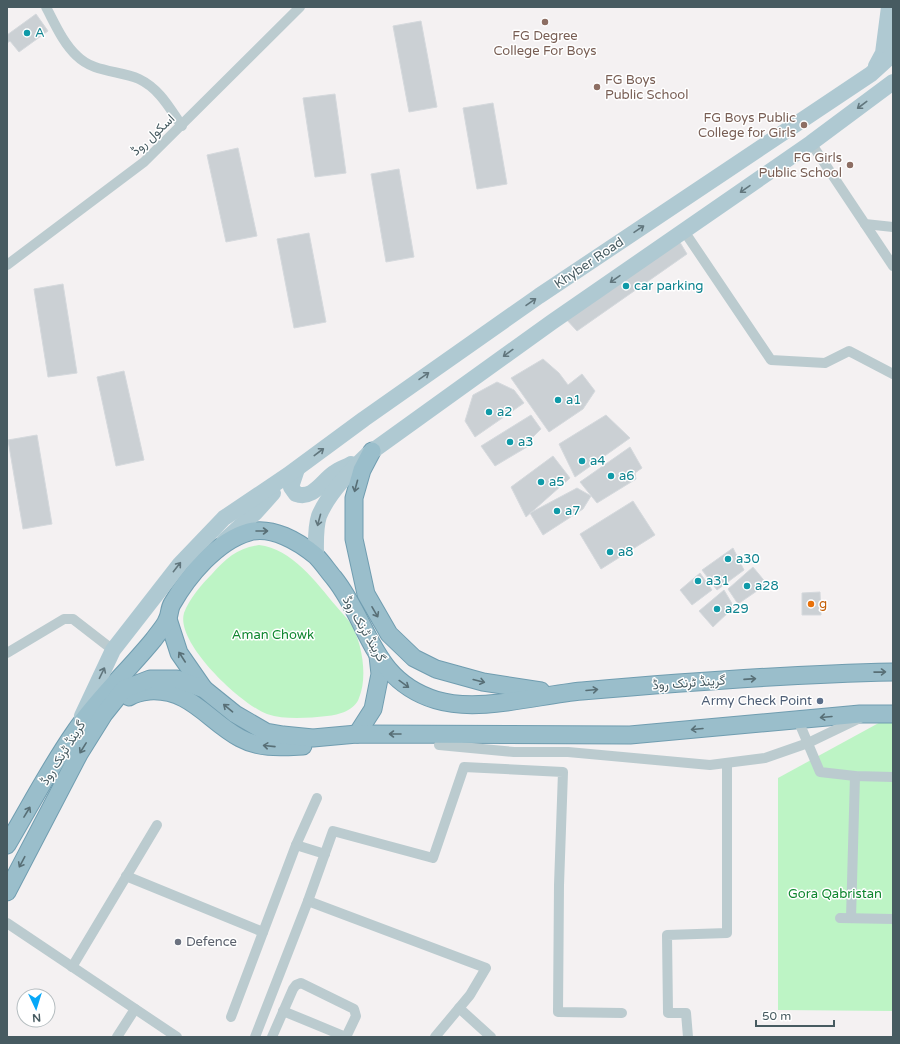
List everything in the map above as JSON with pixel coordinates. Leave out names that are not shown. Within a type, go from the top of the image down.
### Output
[{"type":"highway","points":[[370,453],[362,470],[354,498],[354,539],[366,594],[389,634],[414,658],[436,669],[483,682],[553,694]]},
{"type":"highway","name":"گرینڈ ٹرنک روڈ","points":[[7,845],[73,734],[108,689],[125,673],[168,619],[170,607],[207,558],[238,536],[252,531],[275,532],[316,556],[338,584],[378,656],[404,685],[436,700],[473,704],[500,703],[553,694],[630,687],[893,672]]},
{"type":"highway","points":[[168,619],[179,653],[204,689]]},
{"type":"highway","points":[[357,734],[373,709],[380,674],[378,656]]},
{"type":"highway","name":"گرینڈ ٹرنک روڈ","points":[[7,892],[79,754],[104,714],[124,689],[150,679],[178,680],[204,689],[235,714],[266,732],[313,738],[357,734],[630,735],[867,714],[893,714]]},
{"type":"highway","points":[[104,714],[135,693],[169,692],[196,704],[239,738],[257,745],[275,747],[439,745],[596,740],[630,735]]},
{"type":"main road","points":[[871,74],[883,53],[889,7]]},
{"type":"main road","name":"Khyber Road","points":[[292,472],[364,419],[533,301],[871,74],[893,54]]},
{"type":"main road","name":"Khyber Road","points":[[370,453],[552,322],[811,143],[893,82]]},
{"type":"main road","points":[[292,472],[291,487],[296,494],[305,496],[310,494],[334,472],[370,453]]},
{"type":"main road","points":[[316,556],[316,535],[319,516],[346,475],[370,453]]},
{"type":"main road","points":[[207,558],[256,512],[292,472]]},
{"type":"main road","points":[[73,734],[113,650],[180,564],[224,518],[292,472]]},
{"type":"street","points":[[46,7],[65,42],[77,57],[91,66],[139,79],[149,84],[158,92],[182,126]]},
{"type":"street","name":"اسکول روڈ","points":[[7,265],[144,162],[182,126],[300,7]]},
{"type":"street","points":[[811,143],[893,266]]},
{"type":"street","points":[[865,224],[893,227]]},
{"type":"street","points":[[684,231],[771,360],[825,364],[848,351],[893,374]]},
{"type":"street","points":[[7,653],[64,619],[73,619],[113,650]]},
{"type":"street","points":[[439,745],[514,752],[568,752],[710,764],[765,758],[808,743],[867,714]]},
{"type":"street","points":[[798,720],[820,772],[855,776],[893,777]]},
{"type":"street","points":[[688,1037],[686,1014],[668,1013],[667,935],[727,934],[727,762]]},
{"type":"street","points":[[255,1037],[326,854],[333,831],[433,858],[464,767],[564,772],[559,885],[558,1012],[622,1013]]},
{"type":"street","points":[[851,918],[855,776]]},
{"type":"street","points":[[231,1017],[296,845],[316,798]]},
{"type":"street","points":[[72,966],[157,825]]},
{"type":"street","points":[[296,845],[326,854]]},
{"type":"street","points":[[126,876],[263,932]]},
{"type":"street","points":[[308,901],[486,968],[470,995],[436,1037]]},
{"type":"street","points":[[840,918],[893,919]]},
{"type":"street","points":[[7,923],[177,1037]]},
{"type":"street","points":[[272,1037],[283,1011],[296,984],[301,984],[354,1009],[356,1016],[346,1037],[283,1011]]},
{"type":"street","points":[[459,1008],[492,1037]]},
{"type":"street","points":[[117,1037],[135,1009]]},
{"type":"green space","name":"Aman Chowk","points":[[259,545],[271,548],[293,560],[312,577],[351,624],[361,650],[363,680],[359,698],[350,709],[332,715],[304,718],[289,718],[267,714],[242,699],[227,686],[200,656],[190,640],[184,626],[184,613],[196,592],[227,559],[239,551]]},
{"type":"green space","name":"Gora Qabristan","points":[[886,719],[893,719],[893,1011],[778,1010],[778,778]]},
{"type":"building","name":"A","points":[[36,14],[48,31],[19,52],[10,41],[7,43],[7,35]]},
{"type":"building","points":[[421,21],[437,107],[409,112],[393,26]]},
{"type":"building","points":[[335,94],[346,173],[315,177],[303,98]]},
{"type":"building","points":[[493,103],[507,184],[477,189],[463,108]]},
{"type":"building","points":[[238,148],[257,236],[226,242],[207,155]]},
{"type":"building","points":[[399,169],[414,257],[386,262],[371,174]]},
{"type":"building","points":[[309,233],[326,322],[294,328],[277,239]]},
{"type":"building","name":"car parking","points":[[678,239],[687,254],[577,331],[565,318]]},
{"type":"building","points":[[63,284],[77,373],[48,377],[34,289]]},
{"type":"building","name":"a1","points":[[543,359],[559,373],[568,385],[582,374],[595,391],[583,409],[549,432],[511,378]]},
{"type":"building","points":[[124,371],[144,460],[116,466],[97,377]]},
{"type":"building","name":"a2","points":[[497,382],[514,390],[524,403],[475,437],[465,421],[473,395]]},
{"type":"building","name":"a3","points":[[531,415],[541,429],[531,439],[532,444],[495,466],[481,446]]},
{"type":"building","name":"a4","points":[[606,415],[630,438],[575,477],[559,444]]},
{"type":"building","points":[[37,435],[52,524],[23,529],[8,440]]},
{"type":"building","name":"a6","points":[[630,447],[642,468],[635,473],[636,479],[597,503],[580,482]]},
{"type":"building","name":"a5","points":[[553,456],[570,478],[526,517],[511,487]]},
{"type":"building","name":"a7","points":[[577,488],[591,496],[583,509],[543,535],[530,513]]},
{"type":"building","name":"a8","points":[[633,501],[655,535],[601,569],[580,534]]},
{"type":"building","name":"a30","points":[[733,548],[744,570],[717,590],[702,570]]},
{"type":"building","name":"a28","points":[[753,567],[767,584],[738,604],[728,589]]},
{"type":"building","name":"a31","points":[[700,573],[712,590],[692,605],[680,590]]},
{"type":"building","name":"a29","points":[[724,590],[734,607],[713,627],[699,611]]},
{"type":"building","name":"g","points":[[820,592],[821,615],[802,615],[802,593]]},
{"type":"place","name":"FG Degree College For Boys","points":[[545,22]]},
{"type":"place","name":"A","points":[[27,33]]},
{"type":"place","name":"FG Boys Public School","points":[[597,87]]},
{"type":"place","name":"FG Boys Public College for Girls","points":[[804,125]]},
{"type":"place","name":"FG Girls Public School","points":[[850,165]]},
{"type":"place","name":"car parking","points":[[626,286]]},
{"type":"place","name":"a1","points":[[558,400]]},
{"type":"place","name":"a2","points":[[489,412]]},
{"type":"place","name":"a3","points":[[510,442]]},
{"type":"place","name":"a4","points":[[582,461]]},
{"type":"place","name":"a6","points":[[611,476]]},
{"type":"place","name":"a5","points":[[541,482]]},
{"type":"place","name":"a7","points":[[557,511]]},
{"type":"place","name":"a8","points":[[610,552]]},
{"type":"place","name":"a30","points":[[728,559]]},
{"type":"place","name":"a31","points":[[698,581]]},
{"type":"place","name":"a28","points":[[747,586]]},
{"type":"place","name":"g","points":[[811,604]]},
{"type":"place","name":"a29","points":[[717,609]]},
{"type":"place","name":"Army Check Point","points":[[820,701]]},
{"type":"place","name":"Defence","points":[[178,942]]}]
